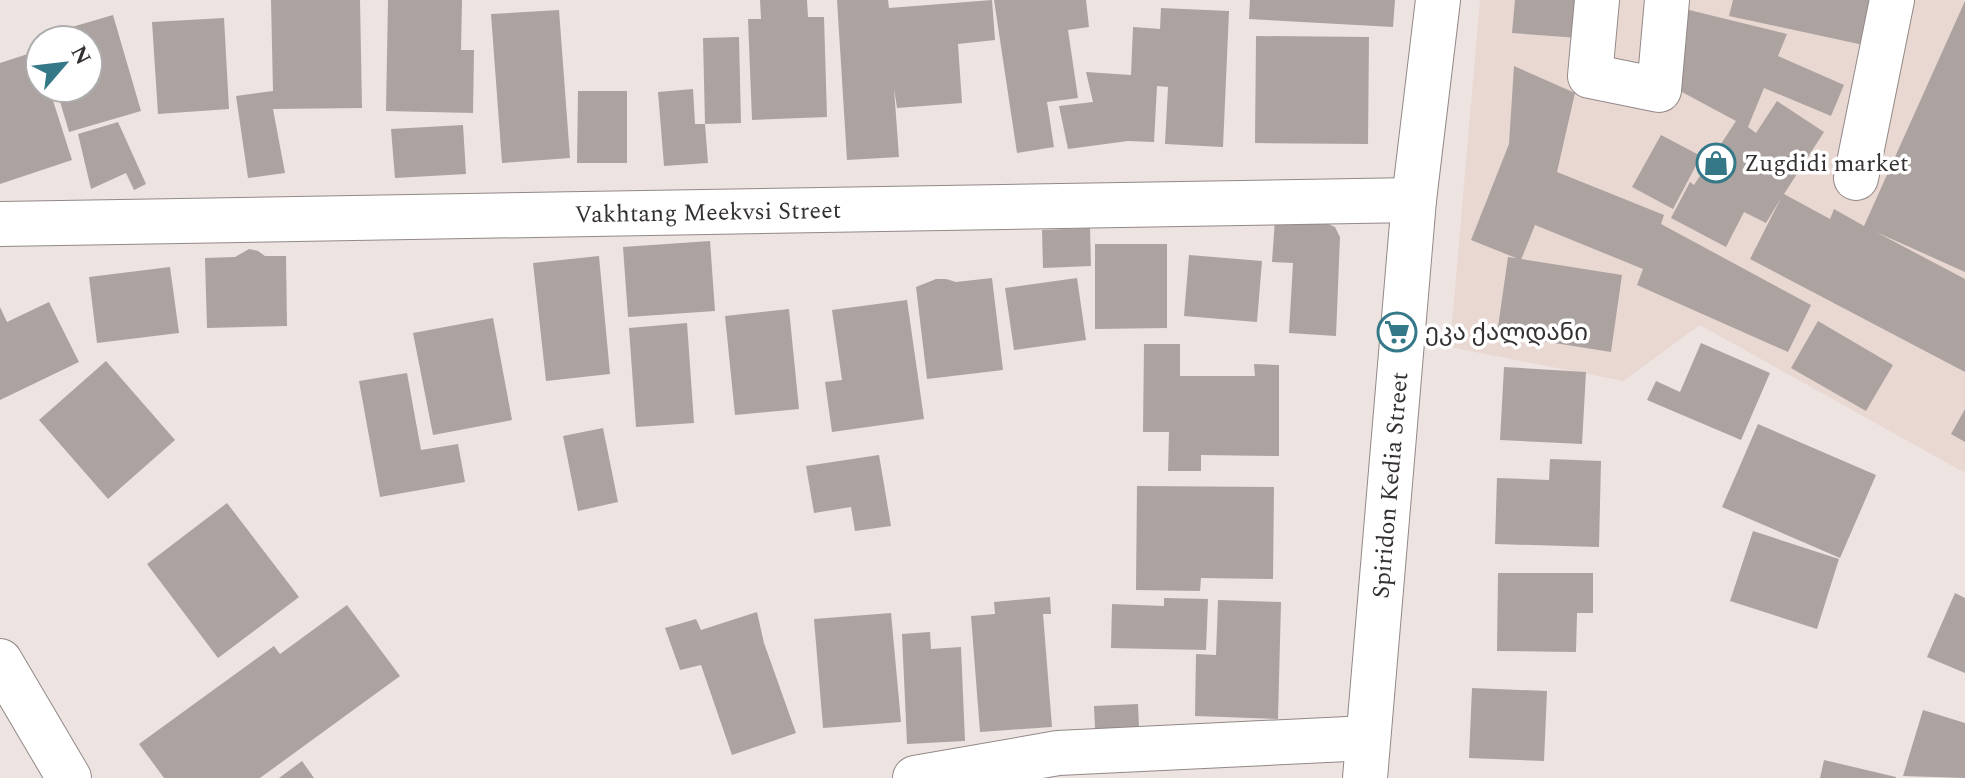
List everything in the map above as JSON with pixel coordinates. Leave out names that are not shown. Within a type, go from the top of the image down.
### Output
[{"type":"street","name":"Spiridon Kedia Street","points":[[1367,758],[1414,200],[1438,0]]},
{"type":"street","points":[[1597,0],[1590,76],[1659,90],[1667,0]]},
{"type":"street","points":[[1856,178],[1892,0]]},
{"type":"street","name":"Vakhtang Meekvsi Street","points":[[0,224],[1414,200]]},
{"type":"street","points":[[0,661],[69,778]]},
{"type":"street","points":[[915,778],[1058,753],[1367,758]]},
{"type":"shaded area","name":"Zugdidi market","points":[[1480,0],[1965,0],[1965,473],[1700,325],[1623,381],[1450,347]]},
{"type":"building","points":[[271,0],[360,0],[362,108],[273,109],[285,173],[248,178],[236,96],[273,91]]},
{"type":"building","points":[[388,0],[462,0],[461,50],[474,50],[473,113],[386,111]]},
{"type":"building","points":[[760,0],[807,0],[808,17],[824,17],[827,117],[752,120],[748,19],[761,19]]},
{"type":"building","points":[[837,0],[888,0],[889,8],[992,0],[995,40],[958,44],[962,103],[897,108],[894,88],[899,157],[847,160]]},
{"type":"building","points":[[994,0],[1086,0],[1089,27],[1068,30],[1078,98],[1047,102],[1054,147],[1017,153]]},
{"type":"building","points":[[1250,0],[1395,0],[1393,27],[1249,19]]},
{"type":"building","points":[[1515,0],[1582,0],[1579,38],[1512,33]]},
{"type":"building","points":[[1733,0],[1878,0],[1868,46],[1729,16]]},
{"type":"building","points":[[1965,1],[1965,272],[1876,232],[1965,279],[1965,372],[1750,259],[1781,198],[1766,223],[1744,212],[1726,247],[1671,218],[1690,182],[1694,185],[1736,121],[1667,84],[1681,8],[1787,34],[1778,56],[1844,85],[1831,116],[1764,88],[1748,127],[1756,133],[1777,101],[1824,132],[1784,194],[1830,219],[1834,209],[1864,226]]},
{"type":"building","points":[[1161,8],[1229,11],[1223,147],[1165,144],[1168,87],[1157,86],[1154,142],[1128,141],[1068,149],[1059,106],[1093,102],[1086,72],[1131,75],[1133,27],[1160,29]]},
{"type":"building","points":[[559,10],[570,158],[502,163],[491,14]]},
{"type":"building","points":[[113,15],[141,111],[69,132],[61,104],[104,104],[104,24],[82,24]]},
{"type":"building","points":[[224,18],[229,109],[158,114],[152,22]]},
{"type":"building","points":[[1256,36],[1369,37],[1368,144],[1255,143]]},
{"type":"building","points":[[739,37],[741,123],[705,124],[703,38]]},
{"type":"building","points":[[24,55],[24,104],[54,104],[72,160],[0,184],[0,63]]},
{"type":"building","points":[[1514,66],[1575,93],[1557,172],[1664,215],[1661,224],[1811,305],[1788,352],[1637,285],[1643,269],[1535,225],[1521,260],[1471,240],[1509,144]]},
{"type":"building","points":[[693,89],[695,124],[705,124],[708,163],[664,166],[658,92]]},
{"type":"building","points":[[578,91],[627,91],[627,163],[577,163]]},
{"type":"building","points":[[118,122],[146,184],[134,190],[126,173],[91,189],[78,134]]},
{"type":"building","points":[[463,125],[466,174],[395,178],[391,129]]},
{"type":"building","points":[[1661,135],[1701,156],[1673,209],[1632,187]]},
{"type":"building","points":[[1275,219],[1324,222],[1335,227],[1340,237],[1336,336],[1289,333],[1293,263],[1272,262]]},
{"type":"building","points":[[1090,228],[1091,266],[1043,268],[1042,230]]},
{"type":"building","points":[[710,241],[715,311],[628,317],[623,247]]},
{"type":"building","points":[[1095,244],[1167,244],[1167,328],[1095,329]]},
{"type":"building","points":[[249,249],[265,256],[286,256],[287,326],[207,328],[205,258],[235,257]]},
{"type":"building","points":[[1189,255],[1262,261],[1257,322],[1184,316]]},
{"type":"building","points":[[599,256],[610,374],[546,381],[533,263]]},
{"type":"building","points":[[1508,257],[1622,275],[1611,352],[1497,334]]},
{"type":"building","points":[[170,267],[179,333],[97,343],[89,277]]},
{"type":"building","points":[[992,278],[1003,370],[927,379],[916,287],[936,279],[956,282]]},
{"type":"building","points":[[1077,278],[1086,340],[1014,350],[1005,288]]},
{"type":"building","points":[[907,300],[924,419],[832,432],[825,382],[842,380],[832,310]]},
{"type":"building","points":[[49,302],[79,362],[0,400],[0,307],[7,322]]},
{"type":"building","points":[[789,309],[799,409],[735,415],[725,316]]},
{"type":"building","points":[[493,318],[512,420],[433,435],[413,333]]},
{"type":"building","points":[[1818,321],[1893,365],[1866,411],[1791,368]]},
{"type":"building","points":[[687,323],[694,423],[636,427],[629,328]]},
{"type":"building","points":[[1701,343],[1770,373],[1741,440],[1647,400],[1656,381],[1680,392]]},
{"type":"building","points":[[1144,344],[1180,344],[1180,376],[1255,376],[1254,364],[1279,365],[1279,456],[1201,455],[1201,471],[1168,471],[1169,432],[1143,432]]},
{"type":"building","points":[[106,361],[175,440],[108,499],[39,420]]},
{"type":"building","points":[[1504,367],[1586,372],[1582,444],[1500,440]]},
{"type":"building","points":[[407,373],[421,450],[458,444],[465,482],[380,497],[359,381]]},
{"type":"building","points":[[1965,409],[1965,442],[1951,434]]},
{"type":"building","points":[[1758,424],[1876,475],[1840,558],[1722,507]]},
{"type":"building","points":[[603,428],[618,502],[578,511],[563,436]]},
{"type":"building","points":[[879,455],[891,526],[855,531],[851,507],[814,513],[806,466]]},
{"type":"building","points":[[1550,459],[1601,461],[1599,547],[1495,544],[1497,478],[1549,480]]},
{"type":"building","points":[[1137,486],[1274,487],[1273,579],[1201,578],[1200,591],[1136,590]]},
{"type":"building","points":[[227,503],[299,597],[218,658],[147,564]]},
{"type":"building","points":[[1753,531],[1839,559],[1817,629],[1730,601]]},
{"type":"building","points":[[1498,573],[1593,573],[1593,613],[1577,613],[1576,652],[1497,651]]},
{"type":"building","points":[[1955,593],[1965,598],[1965,673],[1927,657]]},
{"type":"building","points":[[1050,597],[1051,614],[1043,614],[1052,727],[980,732],[971,616],[995,614],[994,602]]},
{"type":"building","points":[[1164,598],[1208,599],[1206,650],[1111,648],[1112,604],[1164,606]]},
{"type":"building","points":[[1218,600],[1281,602],[1278,719],[1195,716],[1196,654],[1216,655]]},
{"type":"building","points":[[347,605],[400,676],[260,778],[164,778],[139,744],[274,646],[280,654]]},
{"type":"building","points":[[757,612],[764,643],[796,733],[732,755],[701,665],[680,670],[665,628],[696,619],[701,630]]},
{"type":"building","points":[[891,613],[901,722],[823,728],[814,619]]},
{"type":"building","points":[[930,632],[931,649],[961,647],[965,741],[907,744],[902,634]]},
{"type":"building","points":[[1472,688],[1547,691],[1544,761],[1469,758]]},
{"type":"building","points":[[1138,704],[1139,727],[1095,729],[1094,706]]},
{"type":"building","points":[[1923,710],[1965,723],[1965,778],[1903,776]]},
{"type":"building","points":[[1824,760],[1896,777],[1896,778],[1820,778]]},
{"type":"building","points":[[302,761],[314,778],[279,778]]},
{"type":"place","name":"Zugdidi market","points":[[1716,163]]},
{"type":"place","name":"ეკა ქალდანი","points":[[1397,332]]}]
